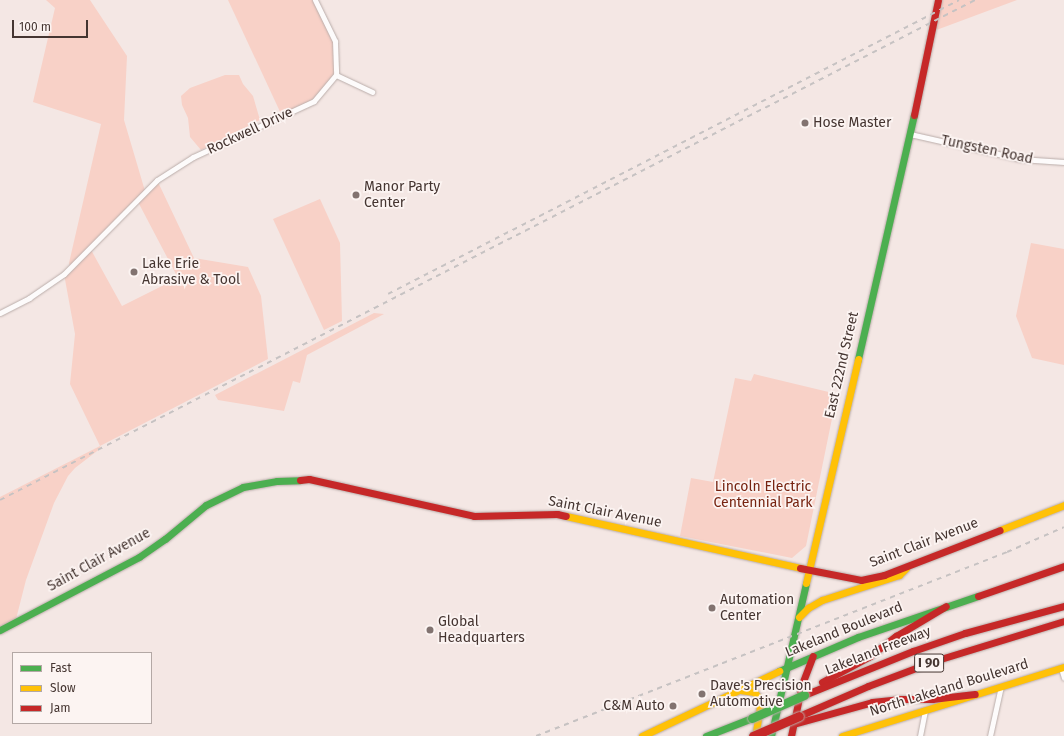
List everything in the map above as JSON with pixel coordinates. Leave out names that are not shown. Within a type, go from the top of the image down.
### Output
[{"type":"main road","name":"East 222nd Street","points":[[771,736],[910,134],[938,0]]},
{"type":"main road","name":"Saint Clair Avenue","points":[[0,630],[139,557],[165,539],[206,505],[243,487],[277,481],[309,479],[474,516],[557,514],[861,580],[884,575],[1064,505]]},
{"type":"main road","points":[[798,617],[808,608],[822,600],[899,575],[907,566]]},
{"type":"main road","name":"Lakeland Boulevard","points":[[642,736],[786,668],[858,637],[1064,566]]},
{"type":"main road","points":[[804,696],[820,683],[870,656],[896,636],[946,606]]},
{"type":"main road","name":"Lakeland Freeway","points":[[706,736],[913,651],[966,633],[1064,606]]},
{"type":"main road","name":"Lakeland Freeway","points":[[798,719],[868,686],[934,661],[1064,621]]},
{"type":"main road","points":[[791,736],[792,722],[802,684],[813,656]]},
{"type":"main road","name":"North Lakeland Boulevard","points":[[846,735],[1063,668]]},
{"type":"main road","points":[[739,690],[754,692],[761,700],[754,736]]},
{"type":"main road","points":[[754,736],[798,719],[872,702],[901,699],[932,699],[975,694]]},
{"type":"street","points":[[315,0],[334,41],[336,75],[372,92]]},
{"type":"street","name":"Rockwell Drive","points":[[0,313],[29,298],[64,274],[157,180],[193,157],[314,101],[336,75]]},
{"type":"street","name":"Tungsten Road","points":[[910,134],[1020,159],[1064,162]]},
{"type":"street","points":[[1063,668],[1064,678]]},
{"type":"street","points":[[990,736],[1001,686]]},
{"type":"street","points":[[920,736],[925,711]]},
{"type":"green space","points":[[46,0],[90,0],[127,56],[124,120],[145,191],[157,180],[194,258],[248,267],[261,296],[268,359],[100,446],[70,384],[75,334],[64,274],[70,268],[69,263],[101,124],[33,102],[55,8]],"holes":[[[137,200],[178,278],[122,306],[90,248]]]},
{"type":"green space","points":[[228,0],[315,0],[335,41],[336,75],[314,101],[282,116]]},
{"type":"green space","points":[[938,0],[1017,0],[931,32]]},
{"type":"green space","points":[[225,75],[239,75],[243,84],[253,96],[260,120],[201,150],[190,137],[188,118],[182,105],[181,96],[190,88]]},
{"type":"green space","points":[[320,199],[340,243],[342,321],[324,330],[273,219]]},
{"type":"green space","points":[[1031,243],[1064,249],[1064,365],[1032,358],[1016,316]]},
{"type":"green space","points":[[374,313],[384,314],[307,355],[300,383],[293,381],[284,411],[218,400],[215,395]]},
{"type":"green space","name":"Lincoln Electric Centennial Park","points":[[754,374],[837,394],[806,546],[792,558],[680,536],[691,478],[713,482],[735,378],[751,381]]},
{"type":"green space","points":[[100,446],[101,448],[75,468],[68,476],[54,503],[26,580],[15,623],[0,630],[0,497]]},
{"type":"railway","points":[[388,294],[959,0]]},
{"type":"railway","points":[[0,500],[975,0]]},
{"type":"railway","points":[[536,736],[1007,552],[1064,527]]},
{"type":"traffic: fast","points":[[858,359],[914,115]]},
{"type":"traffic: fast","points":[[0,630],[139,557],[165,539],[206,505],[243,487],[277,481],[300,480]]},
{"type":"traffic: fast","points":[[771,736],[806,583]]},
{"type":"traffic: fast","points":[[779,671],[858,637],[978,596]]},
{"type":"traffic: fast","points":[[752,718],[804,695]]},
{"type":"traffic: fast","points":[[706,736],[752,718]]},
{"type":"traffic: slow","points":[[806,583],[858,359]]},
{"type":"traffic: slow","points":[[1000,530],[1064,505]]},
{"type":"traffic: slow","points":[[566,516],[800,568]]},
{"type":"traffic: slow","points":[[799,617],[808,608],[822,600],[899,575],[906,568]]},
{"type":"traffic: slow","points":[[842,736],[1064,667]]},
{"type":"traffic: slow","points":[[642,736],[779,671]]},
{"type":"traffic: slow","points":[[740,690],[754,692],[761,700],[755,736]]},
{"type":"traffic: jam","points":[[914,115],[938,0]]},
{"type":"traffic: jam","points":[[300,480],[309,479],[474,516],[557,514],[566,516]]},
{"type":"traffic: jam","points":[[800,568],[861,580],[884,575],[1000,530]]},
{"type":"traffic: jam","points":[[978,596],[1064,566]]},
{"type":"traffic: jam","points":[[822,682],[870,656],[896,636],[946,606]]},
{"type":"traffic: jam","points":[[804,695],[913,651],[965,633],[1064,606]]},
{"type":"traffic: jam","points":[[799,716],[868,686],[934,661],[1064,621]]},
{"type":"traffic: jam","points":[[791,736],[802,684],[813,656]]},
{"type":"traffic: jam","points":[[797,723],[872,702],[901,699],[932,699],[975,694]]},
{"type":"traffic: jam","points":[[753,736],[799,716]]},
{"type":"place","name":"Hose Master","points":[[805,123]]},
{"type":"place","name":"Manor Party Center","points":[[356,195]]},
{"type":"place","name":"Lake Erie Abrasive & Tool","points":[[134,272]]},
{"type":"place","name":"Automation Center","points":[[712,608]]},
{"type":"place","name":"Global Headquarters","points":[[430,630]]},
{"type":"place","name":"Dave's Precision Automotive","points":[[702,694]]},
{"type":"place","name":"C&M Auto","points":[[673,706]]}]
